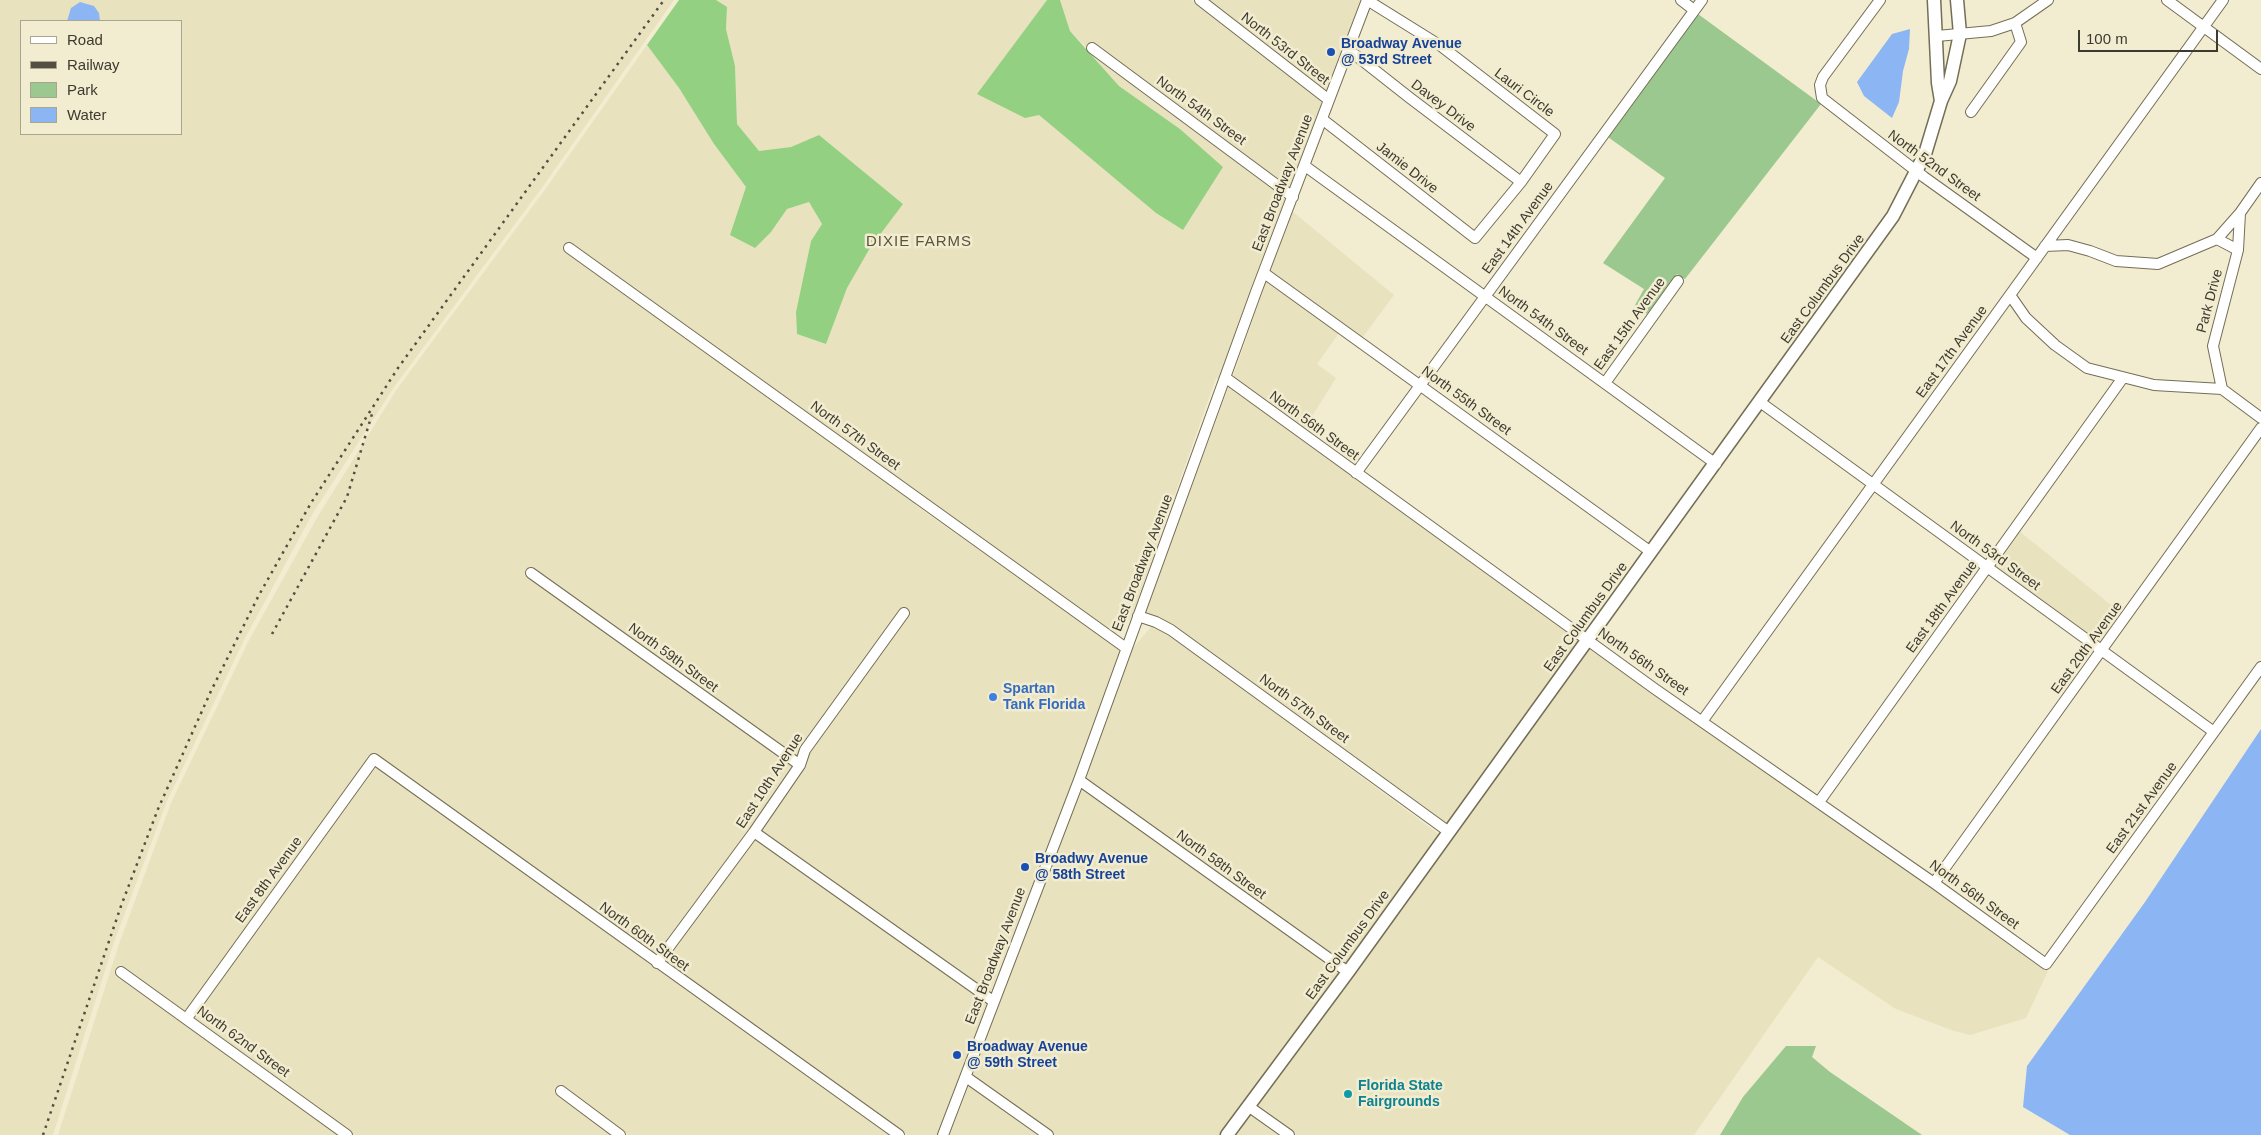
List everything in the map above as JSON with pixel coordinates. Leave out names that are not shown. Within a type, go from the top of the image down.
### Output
[{"type":"main road","name":"East Columbus Drive","points":[[1934,0],[1937,66],[1941,101]]},
{"type":"main road","name":"East Columbus Drive","points":[[1227,1135],[1348,972],[1882,233],[1917,172],[1932,134],[1941,101],[1950,81],[1960,34],[1957,0]]},
{"type":"street","name":"North 53rd Street","points":[[1200,0],[1329,100]]},
{"type":"street","name":"East Broadway Avenue","points":[[943,1135],[1079,780],[1264,273],[1367,0]]},
{"type":"street","name":"Lauri Circle","points":[[1367,0],[1441,46],[1556,134],[1521,182],[1475,238]]},
{"type":"street","points":[[1681,0],[1694,10]]},
{"type":"street","name":"East 14th Avenue","points":[[1356,473],[1702,0]]},
{"type":"street","name":"North 52nd Street","points":[[1880,0],[1823,77],[1820,92],[1822,98],[1917,172],[2037,258]]},
{"type":"street","points":[[1937,36],[1992,31],[2015,23],[2048,0]]},
{"type":"street","points":[[2167,0],[2261,69]]},
{"type":"street","name":"East 17th Avenue","points":[[1703,720],[2223,0]]},
{"type":"street","points":[[1971,112],[2021,42],[2015,23]]},
{"type":"street","name":"North 54th Street","points":[[1092,48],[1293,196]]},
{"type":"street","name":"Davey Drive","points":[[1349,50],[1521,182]]},
{"type":"street","name":"Jamie Drive","points":[[1322,119],[1475,238]]},
{"type":"street","name":"North 54th Street","points":[[1305,166],[1486,295],[1716,464]]},
{"type":"street","points":[[2045,246],[2068,246],[2090,251],[2116,261],[2158,264],[2217,239],[2240,213],[2261,183]]},
{"type":"street","name":"Park Drive","points":[[2222,389],[2213,346],[2238,250],[2240,213]]},
{"type":"street","points":[[2217,239],[2238,250]]},
{"type":"street","name":"North 57th Street","points":[[569,248],[1126,648]]},
{"type":"street","name":"North 55th Street","points":[[1264,273],[1652,552]]},
{"type":"street","name":"East 15th Avenue","points":[[1605,383],[1678,281]]},
{"type":"street","points":[[2010,295],[2026,318],[2055,345],[2087,368],[2122,379],[2154,385],[2222,389],[2261,418]]},
{"type":"street","name":"North 56th Street","points":[[1226,378],[1588,640],[2046,964]]},
{"type":"street","name":"East 18th Avenue","points":[[1819,802],[2122,379]]},
{"type":"street","name":"North 53rd Street","points":[[1760,402],[2214,732]]},
{"type":"street","name":"East 20th Avenue","points":[[1934,883],[2261,428]]},
{"type":"street","name":"North 59th Street","points":[[531,574],[800,765]]},
{"type":"street","name":"East 10th Avenue","points":[[656,963],[754,832],[800,765],[805,750],[904,613]]},
{"type":"street","name":"North 57th Street","points":[[1138,616],[1156,622],[1171,630],[1449,832]]},
{"type":"street","name":"East 21st Avenue","points":[[2046,964],[2261,667]]},
{"type":"street","name":"North 60th Street","points":[[374,760],[899,1135]]},
{"type":"street","name":"East 8th Avenue","points":[[187,1018],[374,760]]},
{"type":"street","name":"North 58th Street","points":[[1079,780],[1348,972]]},
{"type":"street","points":[[754,832],[993,1001]]},
{"type":"street","name":"North 62nd Street","points":[[122,972],[347,1135]]},
{"type":"street","points":[[966,1077],[1048,1135]]},
{"type":"street","points":[[561,1091],[620,1135]]},
{"type":"street","points":[[1248,1106],[1289,1135]]},
{"type":"shaded area","points":[[0,0],[674,0],[541,189],[394,387],[313,513],[244,640],[167,801],[114,942],[53,1135],[0,1135]]},
{"type":"shaded area","points":[[716,0],[1047,0],[978,94],[1039,115],[1156,213],[1183,230],[1223,167],[1180,129],[1119,86],[1091,54],[1287,198],[1257,274],[1220,380],[1216,378],[1132,616],[1116,634],[567,241],[562,248],[916,503],[915,505],[1120,649],[1074,777],[990,993],[761,831],[807,765],[810,753],[911,612],[902,606],[801,747],[797,757],[530,566],[524,574],[792,766],[749,829],[655,956],[372,753],[185,1011],[120,965],[114,973],[339,1135],[58,1135],[119,944],[171,803],[248,642],[318,516],[397,389],[544,191],[647,45],[679,88],[714,144],[746,187],[771,232],[787,209],[809,202],[822,224],[811,241],[796,312],[797,334],[826,344],[847,288],[870,248],[903,204],[819,135],[791,147],[759,152],[737,124],[735,66],[726,29],[727,8]]},
{"type":"shaded area","points":[[1060,0],[1192,0],[1323,102],[1290,189],[1091,41],[1086,47],[1070,31]]},
{"type":"shaded area","points":[[1208,0],[1361,0],[1327,92]]},
{"type":"shaded area","points":[[1293,212],[1394,295],[1362,338],[1270,272]]},
{"type":"shaded area","points":[[1266,281],[1339,333],[1317,364],[1336,378],[1304,429],[1233,377]]},
{"type":"shaded area","points":[[1229,386],[1580,641],[1447,824],[1174,626],[1145,613]]},
{"type":"shaded area","points":[[2019,531],[2121,613],[2100,644],[1994,567]]},
{"type":"shaded area","points":[[1152,626],[1169,635],[1227,677],[1440,835],[1346,965],[1085,779],[1131,650]]},
{"type":"shaded area","points":[[1589,647],[2048,971],[2026,1018],[1970,1035],[1954,1031],[1896,1009],[1818,957],[1694,1135],[1297,1135],[1256,1105]]},
{"type":"shaded area","points":[[376,767],[891,1135],[628,1135],[560,1084],[554,1092],[612,1135],[355,1135],[194,1017]]},
{"type":"shaded area","points":[[1082,788],[1340,972],[1220,1135],[1056,1135],[972,1076]]},
{"type":"shaded area","points":[[755,839],[987,1003],[937,1135],[908,1135],[664,962]]},
{"type":"shaded area","points":[[969,1085],[1040,1135],[949,1135]]},
{"type":"shaded area","points":[[1250,1113],[1281,1135],[1234,1135]]},
{"type":"green space","points":[[679,0],[716,0],[727,7],[726,29],[735,66],[737,124],[759,151],[791,147],[819,135],[903,204],[870,248],[847,288],[826,344],[797,334],[796,312],[811,241],[822,224],[809,202],[787,209],[771,232],[755,248],[730,235],[746,187],[714,144],[679,88],[647,45]]},
{"type":"green space","points":[[1047,0],[1060,0],[1070,31],[1119,86],[1180,129],[1223,167],[1183,230],[1156,213],[1039,115],[1025,118],[977,94]]},
{"type":"green space","points":[[1698,14],[1821,104],[1685,279],[1677,274],[1647,314],[1635,305],[1644,289],[1603,263],[1665,178],[1608,137]]},
{"type":"green space","points":[[1786,1046],[1816,1046],[1812,1057],[1830,1072],[1922,1135],[1720,1135],[1743,1097]]},
{"type":"water","points":[[80,2],[94,6],[99,13],[100,20],[67,20],[71,8]]},
{"type":"water","points":[[1910,29],[1909,49],[1903,71],[1899,102],[1892,118],[1864,96],[1857,82],[1892,34]]},
{"type":"water","points":[[2261,729],[2261,1135],[2070,1135],[2023,1107],[2027,1066],[2145,902]]},
{"type":"railway","points":[[43,1135],[121,906],[158,809],[211,691],[259,595],[311,503],[398,368],[664,0]]},
{"type":"railway","points":[[272,634],[347,497],[372,414]]},
{"type":"place","name":"Broadway Avenue @ 53rd Street","points":[[1331,52]]},
{"type":"place","name":"Spartan Tank Florida","points":[[993,697]]},
{"type":"place","name":"Broadwy Avenue @ 58th Street","points":[[1025,867]]},
{"type":"place","name":"Broadway Avenue @ 59th Street","points":[[957,1055]]},
{"type":"place","name":"Florida State Fairgrounds","points":[[1348,1094]]},
{"type":"district","name":"DIXIE FARMS","points":[[919,242]]}]
